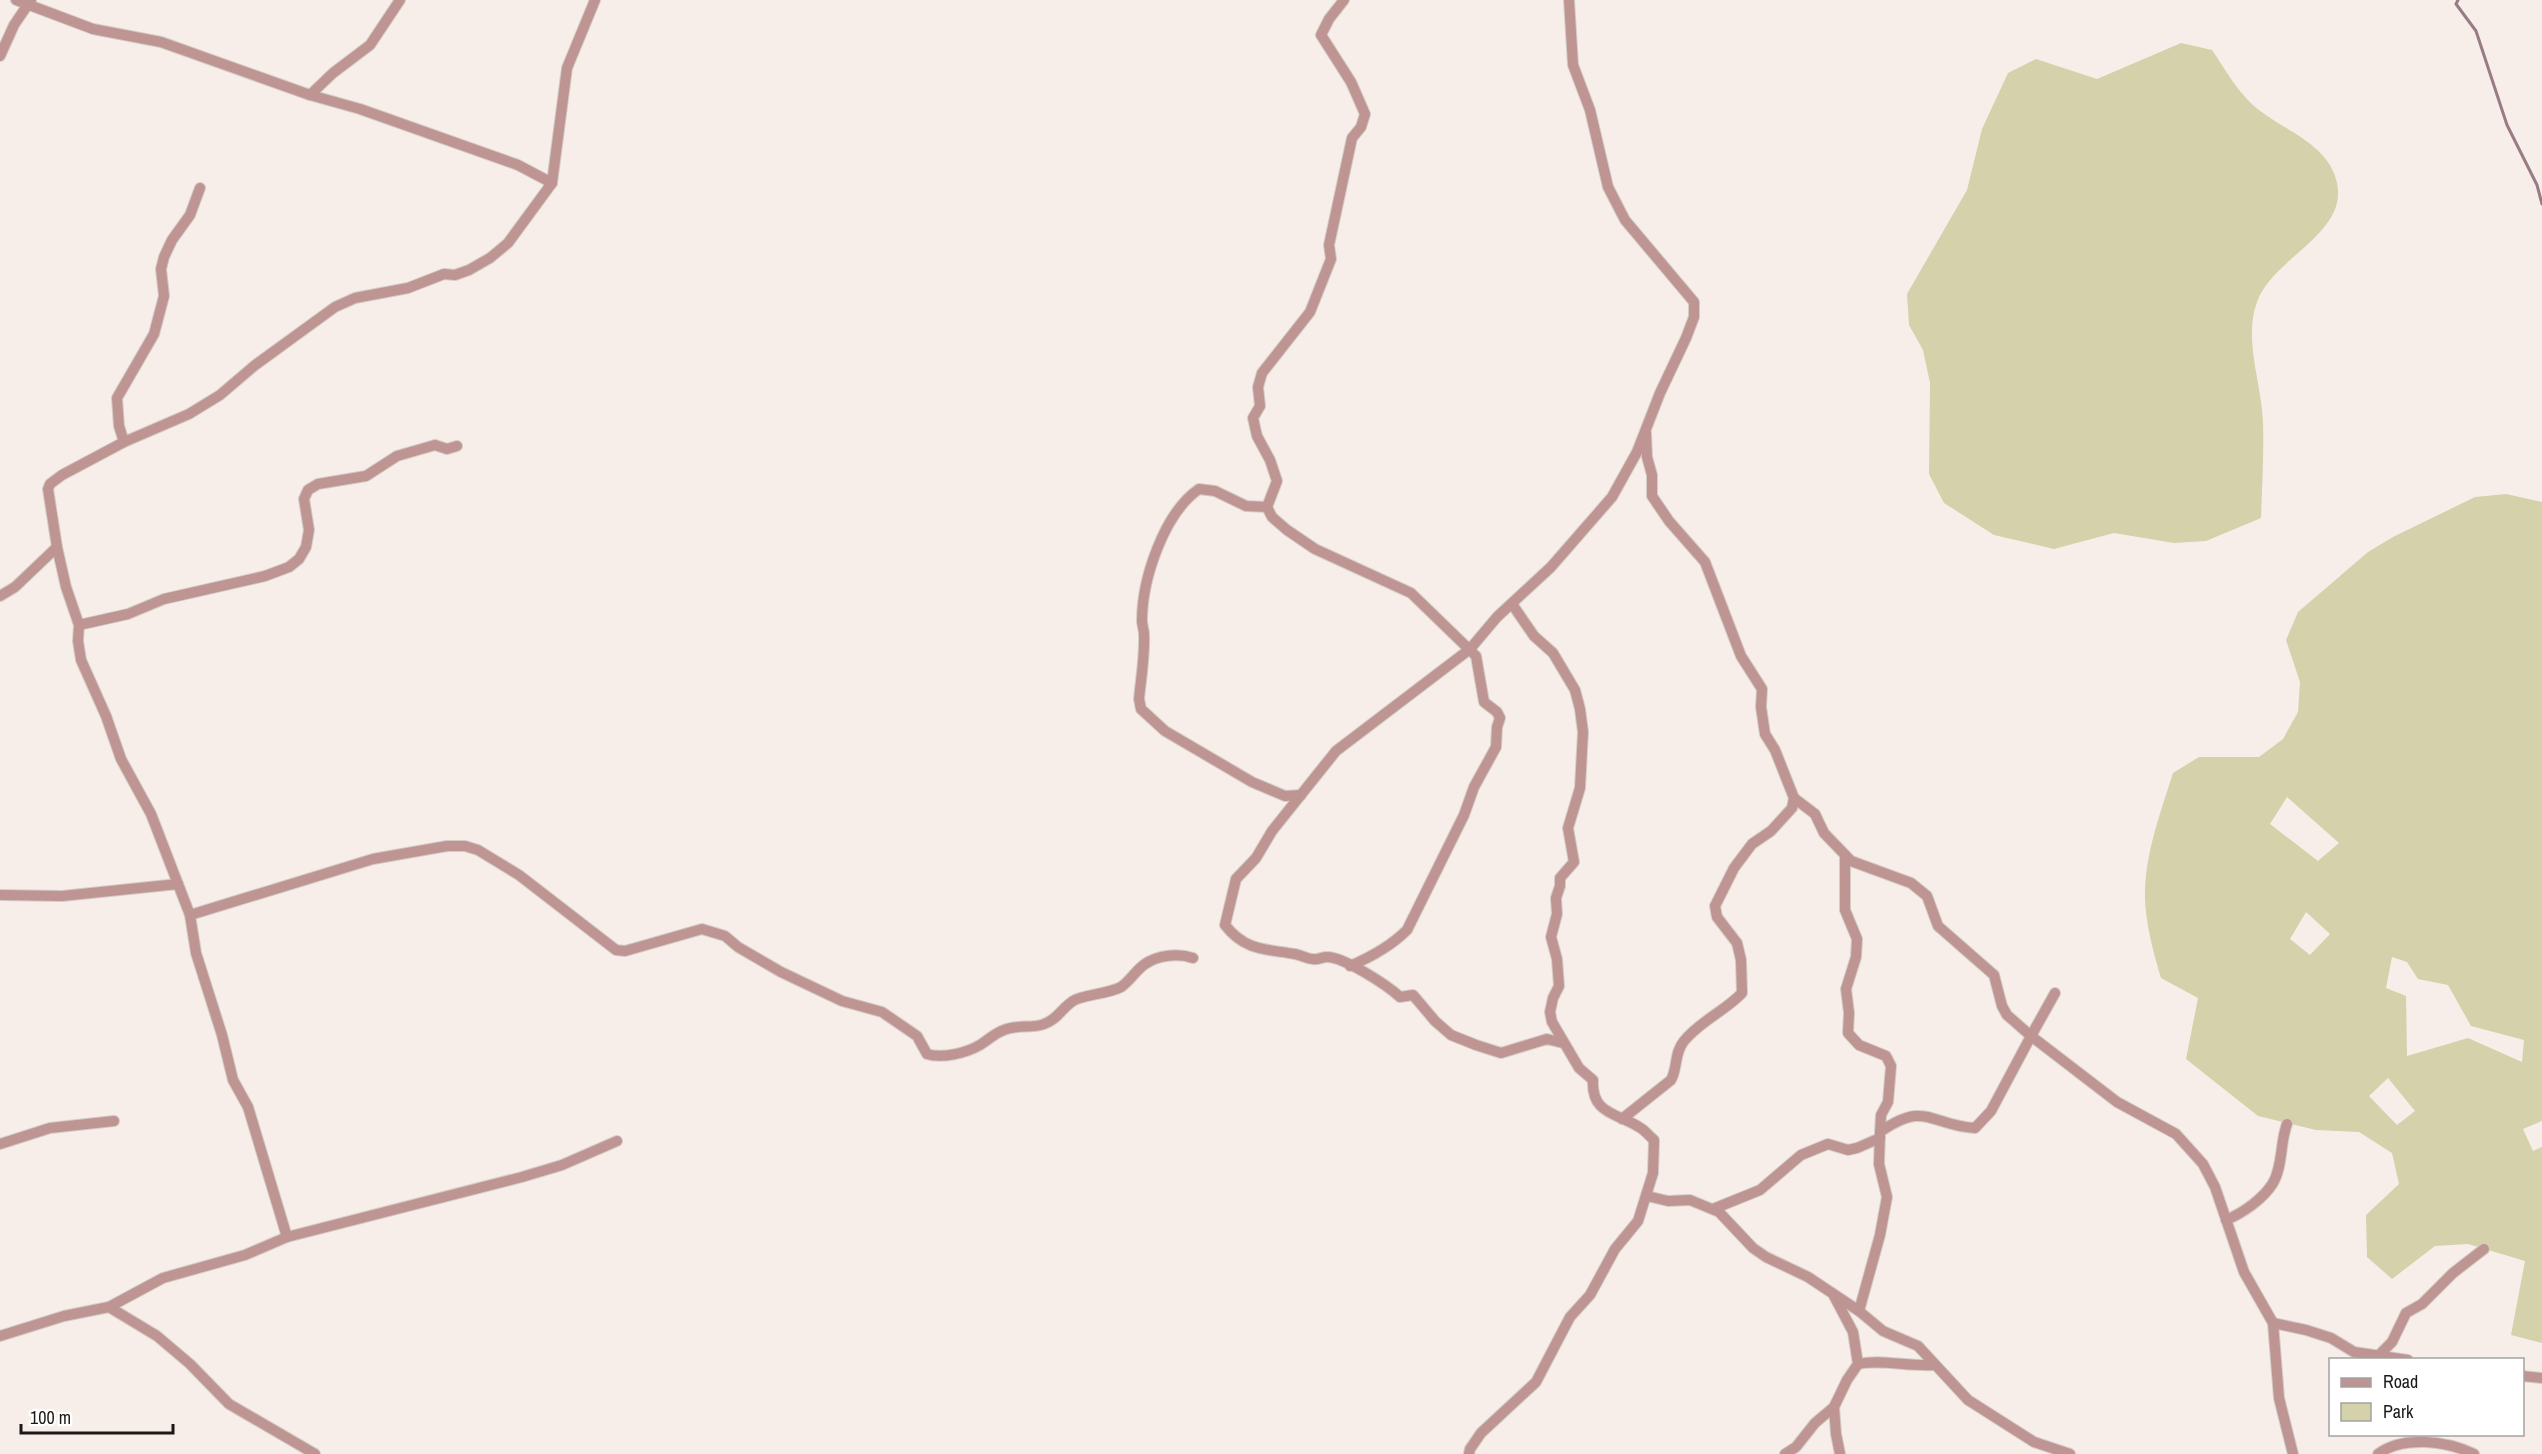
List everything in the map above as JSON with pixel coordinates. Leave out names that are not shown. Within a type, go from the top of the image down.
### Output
[{"type":"street","points":[[16,0],[29,2],[93,29],[161,42],[310,95],[360,109],[518,165],[552,183]]},
{"type":"street","points":[[310,95],[333,73],[370,45],[400,0]]},
{"type":"street","points":[[287,1237],[248,1107],[233,1080],[222,1035],[196,953],[190,915],[150,814],[121,759],[106,716],[81,660],[78,641],[79,625],[66,587],[57,547],[48,495],[50,484],[124,442],[189,414],[220,394],[254,366],[335,307],[355,298],[408,288],[444,274],[455,275],[483,262],[508,243],[552,183],[567,68],[595,0]]},
{"type":"street","points":[[1344,0],[1329,19],[1321,35],[1351,82],[1365,114],[1361,127],[1352,138],[1329,245],[1331,259],[1310,312],[1262,373],[1258,387],[1260,406],[1253,418],[1257,436],[1270,460],[1277,481],[1267,507],[1272,517],[1315,549],[1411,593],[1476,656],[1484,702],[1497,712],[1500,718],[1496,747],[1474,787],[1464,815],[1407,930],[1396,941],[1375,955],[1350,966]]},
{"type":"street","points":[[1563,1043],[1547,1039],[1501,1053],[1476,1045],[1451,1035],[1435,1021],[1413,995],[1400,997],[1371,975],[1328,957],[1312,960],[1297,954],[1275,953],[1251,946],[1235,938],[1225,925],[1236,879],[1256,858],[1272,831],[1336,751],[1470,649],[1551,567],[1612,497],[1637,452],[1686,339],[1694,317],[1694,302],[1625,220],[1608,187],[1590,110],[1573,65],[1569,0]]},
{"type":"street","points":[[0,56],[14,25],[29,2]]},
{"type":"street","points":[[124,442],[119,426],[117,398],[157,327],[164,296],[161,269],[164,257],[172,240],[190,215],[200,188]]},
{"type":"street","points":[[1645,430],[1647,457],[1652,475],[1652,496],[1669,521],[1705,562],[1741,656],[1762,689],[1761,707],[1765,734],[1775,750],[1794,798],[1815,814],[1824,833],[1851,861],[1911,883],[1927,896],[1938,926],[1994,975],[2007,1016],[2117,1102],[2176,1134],[2203,1164],[2215,1186],[2244,1272],[2273,1323],[2279,1398],[2293,1454]]},
{"type":"street","points":[[79,625],[128,614],[164,600],[265,576],[289,567],[306,547],[309,530],[304,499],[308,490],[318,484],[366,476],[397,456],[435,445],[447,448],[457,446]]},
{"type":"street","points":[[1267,507],[1246,506],[1215,491],[1199,489],[1178,509],[1165,529],[1146,588],[1142,622],[1144,633],[1139,699],[1141,709],[1165,731],[1252,782],[1285,796],[1301,795]]},
{"type":"street","points":[[0,596],[15,587],[57,547]]},
{"type":"street","points":[[1469,1454],[1481,1433],[1536,1382],[1570,1317],[1590,1295],[1615,1249],[1638,1221],[1653,1173],[1654,1140],[1642,1129],[1602,1108],[1592,1094],[1593,1080],[1579,1068],[1552,1023],[1550,1012],[1559,986],[1557,959],[1551,937],[1560,878],[1574,862],[1568,828],[1580,788],[1583,732],[1575,690],[1553,653],[1534,636],[1512,604]]},
{"type":"street","points":[[1622,1119],[1671,1080],[1676,1072],[1676,1054],[1684,1041],[1730,1006],[1742,993],[1741,960],[1737,943],[1717,917],[1715,906],[1734,868],[1752,844],[1771,831],[1792,808],[1794,798]]},
{"type":"street","points":[[190,915],[373,859],[447,846],[465,846],[478,850],[519,875],[616,950],[625,951],[702,929],[725,936],[738,947],[781,972],[799,978],[842,1001],[882,1012],[917,1036],[927,1054],[934,1056],[960,1053],[1015,1026],[1042,1026],[1055,1019],[1074,1000],[1095,996],[1122,986],[1145,964],[1158,959],[1180,954],[1193,958]]},
{"type":"street","points":[[1845,855],[1845,910],[1857,939],[1856,957],[1846,989],[1849,1013],[1848,1033],[1859,1045],[1886,1056],[1891,1066],[1888,1102],[1881,1116],[1879,1164],[1887,1197],[1880,1235],[1860,1311]]},
{"type":"street","points":[[0,895],[62,896],[178,884]]},
{"type":"street","points":[[1713,1209],[1760,1190],[1801,1155],[1828,1144],[1848,1150],[1880,1135],[1898,1119],[1917,1114],[1962,1127],[1975,1128],[1990,1111],[2055,993]]},
{"type":"street","points":[[0,1144],[50,1128],[114,1121]]},
{"type":"street","points":[[2226,1220],[2239,1215],[2273,1182],[2282,1136],[2287,1124]]},
{"type":"street","points":[[0,1336],[64,1316],[109,1307],[163,1278],[245,1254],[287,1237],[522,1177],[562,1165],[617,1141]]},
{"type":"street","points":[[1647,1196],[1668,1201],[1690,1200],[1713,1209],[1753,1248],[1766,1257],[1808,1277],[1860,1311],[1883,1331],[1918,1346],[1968,1400],[2034,1442],[2070,1454]]},
{"type":"street","points":[[2379,1355],[2392,1342],[2406,1312],[2422,1304],[2452,1273],[2484,1249]]},
{"type":"street","points":[[1833,1293],[1853,1332],[1858,1365]]},
{"type":"street","points":[[109,1307],[157,1336],[190,1364],[228,1404],[315,1454]]},
{"type":"street","points":[[2273,1323],[2322,1335],[2354,1352],[2401,1358]]},
{"type":"street","points":[[1785,1454],[1795,1450],[1815,1423],[1834,1407],[1847,1380],[1858,1365],[1869,1362],[1903,1366],[1934,1365]]},
{"type":"street","points":[[2524,1376],[2542,1378]]},
{"type":"street","points":[[1834,1407],[1840,1454]]},
{"type":"street","points":[[2378,1454],[2386,1448],[2403,1443],[2425,1442],[2449,1445],[2474,1454]]},
{"type":"green space","points":[[2181,43],[2212,50],[2246,98],[2323,155],[2332,168],[2337,183],[2337,201],[2331,217],[2307,245],[2265,286],[2253,317],[2252,347],[2263,423],[2261,518],[2206,541],[2174,543],[2114,533],[2054,549],[1994,535],[1944,503],[1929,474],[1930,383],[1923,350],[1909,325],[1907,294],[1967,190],[1982,129],[2008,73],[2036,59],[2097,79]]},
{"type":"green space","points":[[2506,494],[2542,502],[2542,1121],[2523,1129],[2533,1151],[2542,1147],[2542,1343],[2511,1335],[2525,1261],[2468,1244],[2435,1246],[2392,1279],[2367,1257],[2366,1215],[2399,1184],[2392,1153],[2359,1132],[2316,1130],[2258,1116],[2186,1059],[2198,998],[2161,978],[2150,934],[2145,901],[2151,846],[2173,773],[2199,757],[2259,757],[2283,739],[2298,712],[2300,682],[2286,640],[2298,612],[2368,552],[2393,537],[2475,497]],"holes":[[[2287,797],[2339,843],[2318,861],[2270,824]],[[2306,912],[2330,934],[2310,955],[2290,939]],[[2392,957],[2407,962],[2418,979],[2448,985],[2471,1026],[2524,1040],[2522,1062],[2468,1038],[2407,1056],[2406,996],[2386,988]],[[2388,1078],[2415,1111],[2397,1125],[2369,1096]]]},
{"type":"waterway","points":[[2458,0],[2456,4],[2476,31],[2507,125],[2537,185],[2542,204]]}]
